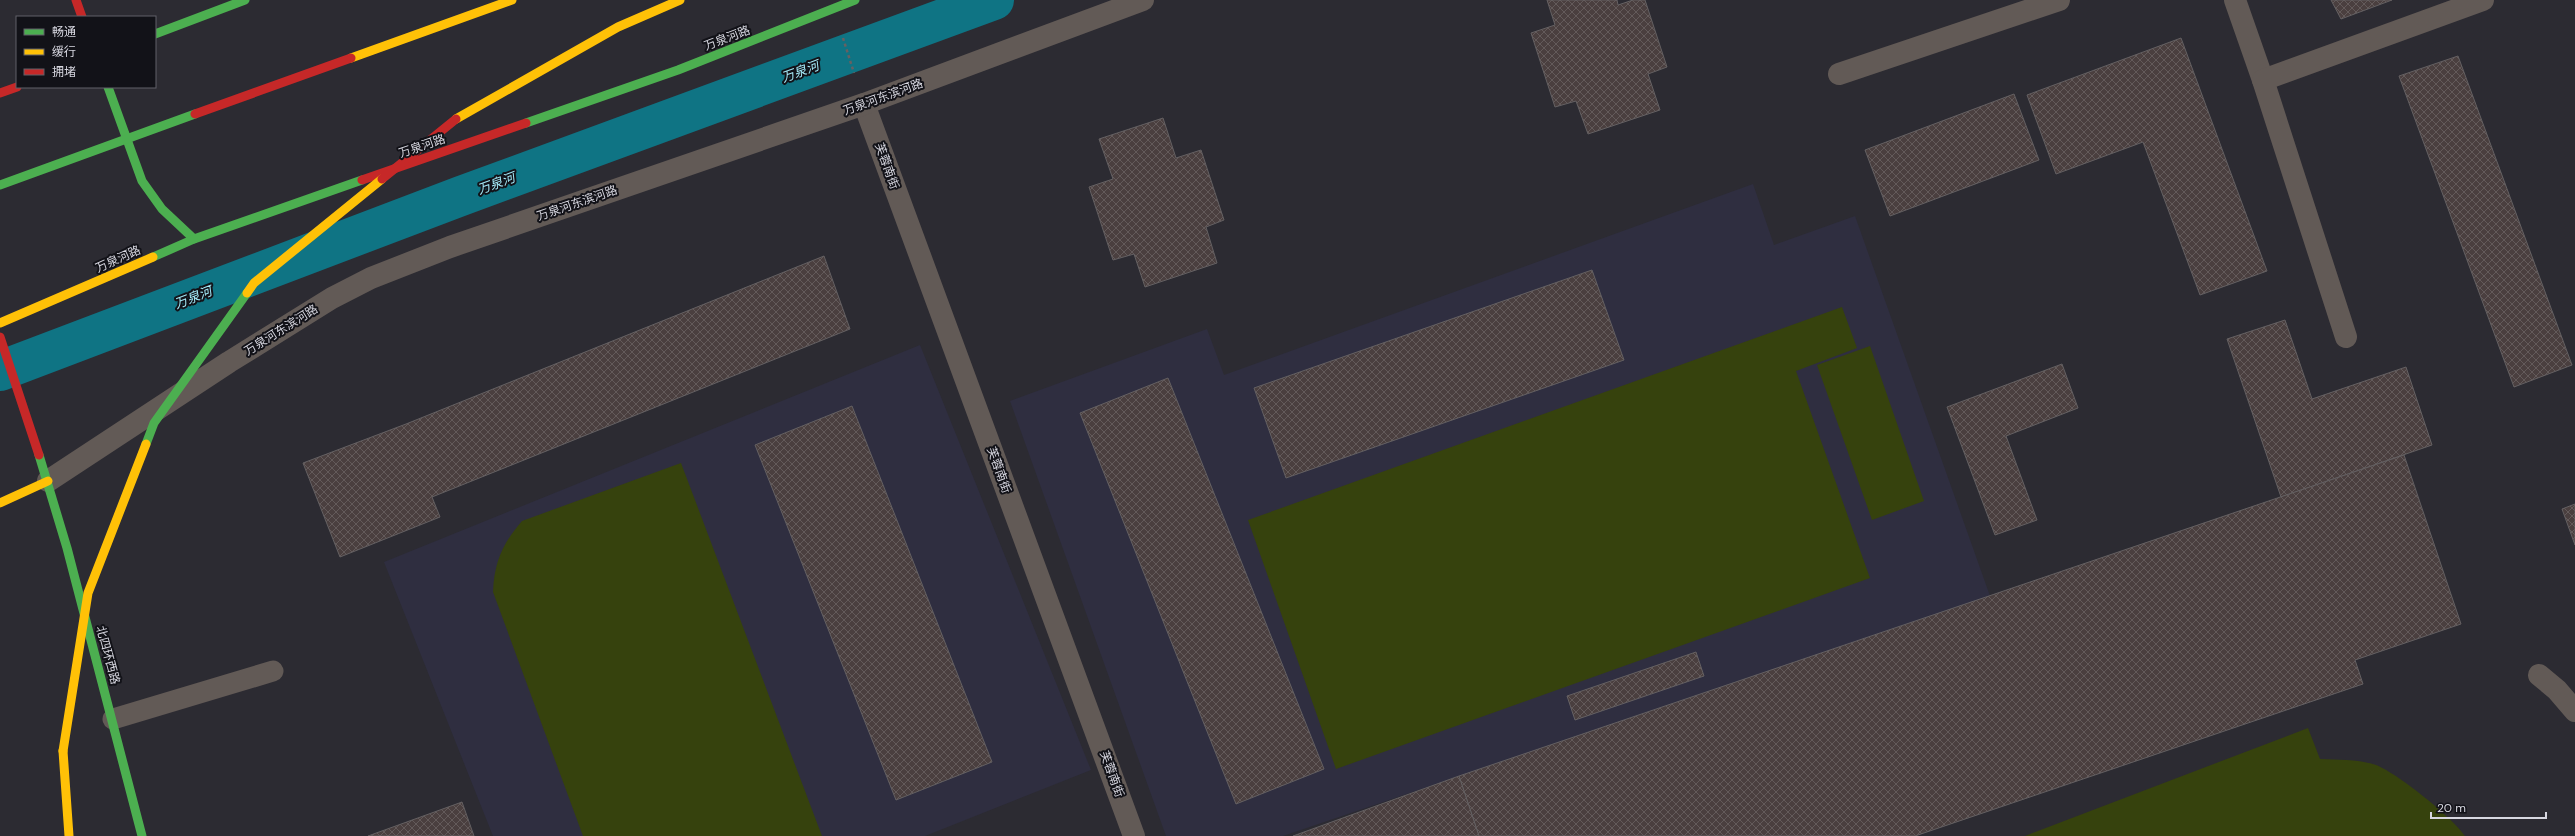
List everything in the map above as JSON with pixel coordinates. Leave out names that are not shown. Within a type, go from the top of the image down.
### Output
[{"type":"main road","points":[[76,0],[82,16]]},
{"type":"main road","points":[[156,34],[245,0]]},
{"type":"main road","points":[[0,185],[512,0]]},
{"type":"main road","points":[[69,836],[63,751],[88,593],[154,423],[254,283],[456,119],[618,27],[680,0]]},
{"type":"main road","name":"万泉河路","points":[[0,323],[194,239],[678,70],[855,0]]},
{"type":"main road","points":[[0,93],[16,87]]},
{"type":"main road","points":[[108,88],[142,180],[162,209],[194,239]]},
{"type":"main road","name":"北四环西路","points":[[0,337],[48,481],[113,719],[142,836]]},
{"type":"main road","points":[[0,503],[48,481]]},
{"type":"street","name":"万泉河东滨河路","points":[[48,481],[236,358],[332,298],[371,278],[450,247],[864,104],[1143,0]]},
{"type":"street","points":[[1839,74],[2059,0]]},
{"type":"street","points":[[2235,0],[2263,80],[2346,337]]},
{"type":"street","points":[[2263,80],[2483,0]]},
{"type":"street","name":"芙蓉南街","points":[[864,104],[1134,836]]},
{"type":"street","points":[[2539,675],[2557,690],[2575,711]]},
{"type":"lane","points":[[113,719],[273,671]]},
{"type":"path","points":[[834,8],[864,104]]},
{"type":"shaded area","points":[[1753,184],[1774,245],[1855,216],[1990,596],[1283,836],[1166,836],[1010,401],[1207,329],[1224,375]]},
{"type":"shaded area","points":[[920,345],[1091,770],[925,836],[493,836],[384,562]]},
{"type":"green space","points":[[1842,307],[1857,348],[1796,371],[1870,578],[1336,769],[1248,520]]},
{"type":"green space","points":[[1870,346],[1924,501],[1872,520],[1817,365]]},
{"type":"green space","points":[[681,463],[822,836],[583,836],[493,592],[495,571],[505,545],[522,521]]},
{"type":"green space","points":[[2308,728],[2320,759],[2348,760],[2376,765],[2397,777],[2424,796],[2449,818],[2465,836],[2025,836]]},
{"type":"building","points":[[1547,0],[1617,0],[1618,5],[1633,0],[1645,0],[1667,67],[1648,74],[1660,110],[1588,134],[1576,101],[1555,107],[1531,33],[1555,25]]},
{"type":"building","points":[[2331,0],[2392,0],[2341,19]]},
{"type":"building","points":[[2181,38],[2267,271],[2200,295],[2143,142],[2056,174],[2027,95]]},
{"type":"building","points":[[2458,56],[2572,365],[2514,387],[2399,76]]},
{"type":"building","points":[[2014,94],[2039,160],[1890,216],[1865,150]]},
{"type":"building","points":[[1163,118],[1176,158],[1201,150],[1224,220],[1206,227],[1217,263],[1145,287],[1134,254],[1113,260],[1089,187],[1113,179],[1099,139]]},
{"type":"building","points":[[824,256],[850,329],[432,497],[440,517],[340,557],[303,463],[406,424]]},
{"type":"building","points":[[1592,270],[1624,360],[1286,478],[1254,388]]},
{"type":"building","points":[[2285,320],[2312,399],[2406,367],[2432,445],[2281,497],[2227,339]]},
{"type":"building","points":[[2062,364],[2078,408],[2006,436],[2037,520],[1995,535],[1947,407]]},
{"type":"building","points":[[1168,378],[1324,769],[1236,804],[1080,413]]},
{"type":"building","points":[[852,406],[992,762],[896,800],[755,445]]},
{"type":"building","points":[[2404,455],[2461,624],[2355,660],[2363,684],[1915,836],[1479,836],[1459,776]]},
{"type":"building","points":[[2575,504],[2575,545],[2562,509]]},
{"type":"building","points":[[1696,652],[1704,676],[1575,720],[1567,696]]},
{"type":"building","points":[[1459,776],[1479,836],[1293,836]]},
{"type":"building","points":[[462,802],[474,836],[368,836]]},
{"type":"waterway","name":"万泉河","points":[[0,371],[461,196],[994,0]]},
{"type":"traffic: fast","points":[[156,34],[245,0]]},
{"type":"traffic: fast","points":[[526,123],[678,70],[855,0]]},
{"type":"traffic: fast","points":[[108,88],[142,181],[162,209],[194,239]]},
{"type":"traffic: fast","points":[[0,185],[195,114]]},
{"type":"traffic: fast","points":[[153,257],[194,239],[362,180]]},
{"type":"traffic: fast","points":[[146,444],[154,423],[247,293]]},
{"type":"traffic: fast","points":[[39,455],[67,548],[142,836]]},
{"type":"traffic: slow","points":[[351,58],[512,0]]},
{"type":"traffic: slow","points":[[456,119],[618,27],[680,0]]},
{"type":"traffic: slow","points":[[247,293],[254,283],[382,179]]},
{"type":"traffic: slow","points":[[0,323],[153,257]]},
{"type":"traffic: slow","points":[[63,751],[88,593],[146,444]]},
{"type":"traffic: slow","points":[[0,503],[48,481]]},
{"type":"traffic: slow","points":[[63,751],[69,836]]},
{"type":"traffic: jam","points":[[76,0],[82,16]]},
{"type":"traffic: jam","points":[[195,114],[351,58]]},
{"type":"traffic: jam","points":[[0,93],[16,87]]},
{"type":"traffic: jam","points":[[382,179],[456,119]]},
{"type":"traffic: jam","points":[[362,180],[526,123]]},
{"type":"traffic: jam","points":[[0,337],[39,455]]}]
